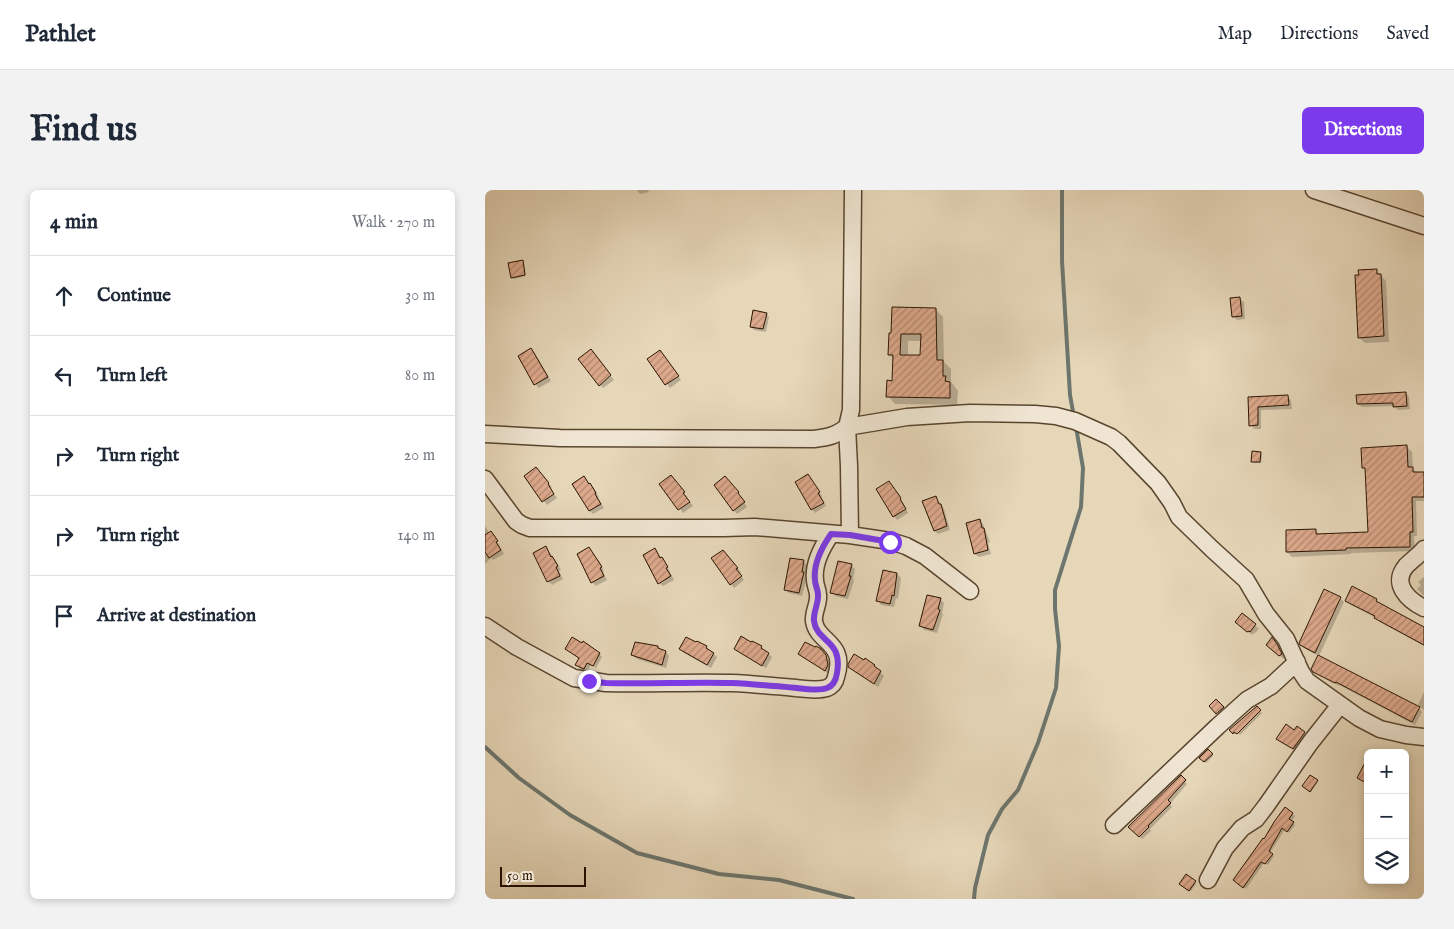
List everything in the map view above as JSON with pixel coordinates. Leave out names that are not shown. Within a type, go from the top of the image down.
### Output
[{"type":"street","points":[[850,535],[847,427],[851,410],[853,190]]},
{"type":"street","points":[[1314,190],[1424,226]]},
{"type":"street","points":[[485,434],[559,438],[814,439],[832,436],[847,427],[907,417],[970,413],[1056,416],[1075,421],[1100,431],[1119,443],[1158,484],[1173,503],[1179,517],[1246,580],[1266,614],[1286,639],[1307,681],[1359,718],[1380,729],[1424,738]]},
{"type":"street","points":[[485,479],[516,521],[522,526],[530,528],[725,528],[755,526],[850,535],[907,546],[925,556],[970,591]]},
{"type":"street","points":[[485,626],[552,667],[574,678],[589,681],[606,683],[732,683],[826,689],[833,684],[837,676],[837,652],[831,643],[817,630],[814,623],[818,594],[815,570],[824,544],[831,534]]},
{"type":"street","points":[[1424,549],[1405,568],[1401,578],[1402,591],[1409,599],[1424,608]]},
{"type":"street","points":[[1114,825],[1247,700],[1271,686],[1297,662]]},
{"type":"street","points":[[1207,880],[1225,848],[1242,828],[1256,819],[1310,743],[1340,705]]},
{"type":"building","points":[[523,260],[525,275],[511,278],[508,263]]},
{"type":"building","points":[[1377,269],[1377,274],[1381,274],[1384,336],[1358,338],[1355,275],[1359,275],[1358,270]]},
{"type":"building","points":[[1240,297],[1242,316],[1232,317],[1230,298]]},
{"type":"building","points":[[892,307],[936,308],[937,360],[943,360],[943,376],[946,376],[945,381],[950,382],[950,398],[886,397],[887,380],[892,381],[893,355],[888,355],[889,333],[891,333]],"holes":[[[901,334],[921,334],[920,355],[900,355]]]},
{"type":"building","points":[[753,310],[767,313],[763,329],[750,327]]},
{"type":"building","points":[[531,348],[548,377],[534,385],[518,356]]},
{"type":"building","points":[[591,349],[611,375],[599,386],[578,359]]},
{"type":"building","points":[[660,350],[679,376],[665,385],[647,359]]},
{"type":"building","points":[[1406,392],[1407,406],[1393,407],[1393,403],[1357,404],[1356,395]]},
{"type":"building","points":[[1288,395],[1289,405],[1258,407],[1258,425],[1249,426],[1248,397]]},
{"type":"building","points":[[1407,445],[1408,467],[1413,467],[1413,472],[1424,472],[1424,497],[1412,497],[1413,532],[1410,532],[1410,547],[1346,548],[1346,550],[1286,552],[1286,530],[1316,529],[1316,534],[1368,532],[1365,468],[1362,468],[1361,448]]},
{"type":"building","points":[[1252,451],[1261,452],[1260,462],[1251,462]]},
{"type":"building","points":[[536,467],[549,483],[554,494],[542,502],[524,476]]},
{"type":"building","points":[[808,474],[820,492],[818,493],[824,503],[811,510],[795,482]]},
{"type":"building","points":[[671,475],[685,492],[683,493],[690,502],[678,510],[659,484]]},
{"type":"building","points":[[584,476],[601,504],[589,511],[572,484]]},
{"type":"building","points":[[725,476],[745,502],[733,511],[714,485]]},
{"type":"building","points":[[889,481],[906,509],[893,517],[876,489]]},
{"type":"building","points":[[936,496],[939,504],[941,504],[947,526],[934,531],[922,501]]},
{"type":"building","points":[[980,519],[982,528],[984,528],[988,550],[974,554],[966,523]]},
{"type":"building","points":[[491,531],[498,541],[496,542],[501,550],[489,558],[485,552],[485,535]]},
{"type":"building","points":[[546,546],[558,566],[556,567],[560,576],[547,582],[533,553]]},
{"type":"building","points":[[589,547],[602,567],[600,568],[604,576],[591,583],[577,554]]},
{"type":"building","points":[[655,548],[660,558],[662,557],[668,567],[666,568],[671,576],[658,584],[643,555]]},
{"type":"building","points":[[723,550],[742,576],[730,585],[711,558]]},
{"type":"building","points":[[790,558],[804,560],[802,572],[804,572],[799,593],[784,590]]},
{"type":"building","points":[[838,561],[852,564],[849,576],[851,576],[845,596],[830,593]]},
{"type":"building","points":[[883,570],[897,573],[894,596],[892,595],[890,604],[876,601]]},
{"type":"building","points":[[1352,586],[1424,627],[1424,645],[1345,601]]},
{"type":"building","points":[[1324,589],[1341,597],[1315,653],[1299,643]]},
{"type":"building","points":[[927,595],[941,598],[938,609],[940,610],[933,630],[919,626]]},
{"type":"building","points":[[1242,613],[1256,624],[1250,632],[1247,632],[1235,622]]},
{"type":"building","points":[[741,636],[762,646],[761,648],[769,653],[762,666],[734,649]]},
{"type":"building","points":[[572,637],[582,643],[583,641],[600,653],[593,666],[587,663],[584,669],[575,665],[579,658],[565,649]]},
{"type":"building","points":[[686,637],[707,646],[706,648],[714,653],[707,665],[679,649]]},
{"type":"building","points":[[1272,637],[1282,654],[1279,656],[1266,645]]},
{"type":"building","points":[[635,642],[658,646],[658,648],[666,651],[662,665],[631,655]]},
{"type":"building","points":[[805,642],[821,649],[826,655],[828,665],[825,671],[798,654]]},
{"type":"building","points":[[854,654],[864,660],[865,658],[881,671],[874,684],[848,667]]},
{"type":"building","points":[[1318,655],[1420,707],[1412,722],[1313,672],[1311,669]]},
{"type":"building","points":[[1216,699],[1224,707],[1216,714],[1209,706]]},
{"type":"building","points":[[1257,706],[1261,710],[1237,734],[1234,732],[1233,734],[1229,730]]},
{"type":"building","points":[[1286,724],[1294,730],[1297,726],[1305,732],[1293,749],[1276,739]]},
{"type":"building","points":[[1208,749],[1213,754],[1204,762],[1199,758]]},
{"type":"building","points":[[1364,765],[1364,782],[1357,778]]},
{"type":"building","points":[[1181,775],[1186,780],[1168,800],[1171,803],[1139,837],[1128,827]]},
{"type":"building","points":[[1310,775],[1318,780],[1310,792],[1302,786]]},
{"type":"building","points":[[1285,807],[1293,813],[1289,819],[1294,822],[1287,832],[1282,828],[1269,851],[1273,854],[1265,864],[1261,862],[1243,888],[1233,880]]},
{"type":"building","points":[[1186,874],[1196,881],[1189,891],[1179,884]]},
{"type":"waterway","points":[[1062,190],[1062,261],[1070,395],[1074,417]]},
{"type":"waterway","points":[[974,899],[988,835],[1002,809],[1018,790],[1038,743],[1056,688],[1059,646],[1055,590],[1081,507],[1083,468],[1076,427]]},
{"type":"waterway","points":[[485,747],[519,778],[570,815],[637,853],[719,874],[779,880],[853,899]]},
{"type":"route","points":[[589,681],[661,684],[732,683],[826,689],[833,684],[837,676],[838,663],[837,652],[831,643],[817,630],[814,623],[818,594],[815,570],[824,544],[831,534],[850,535],[890,542]]}]
